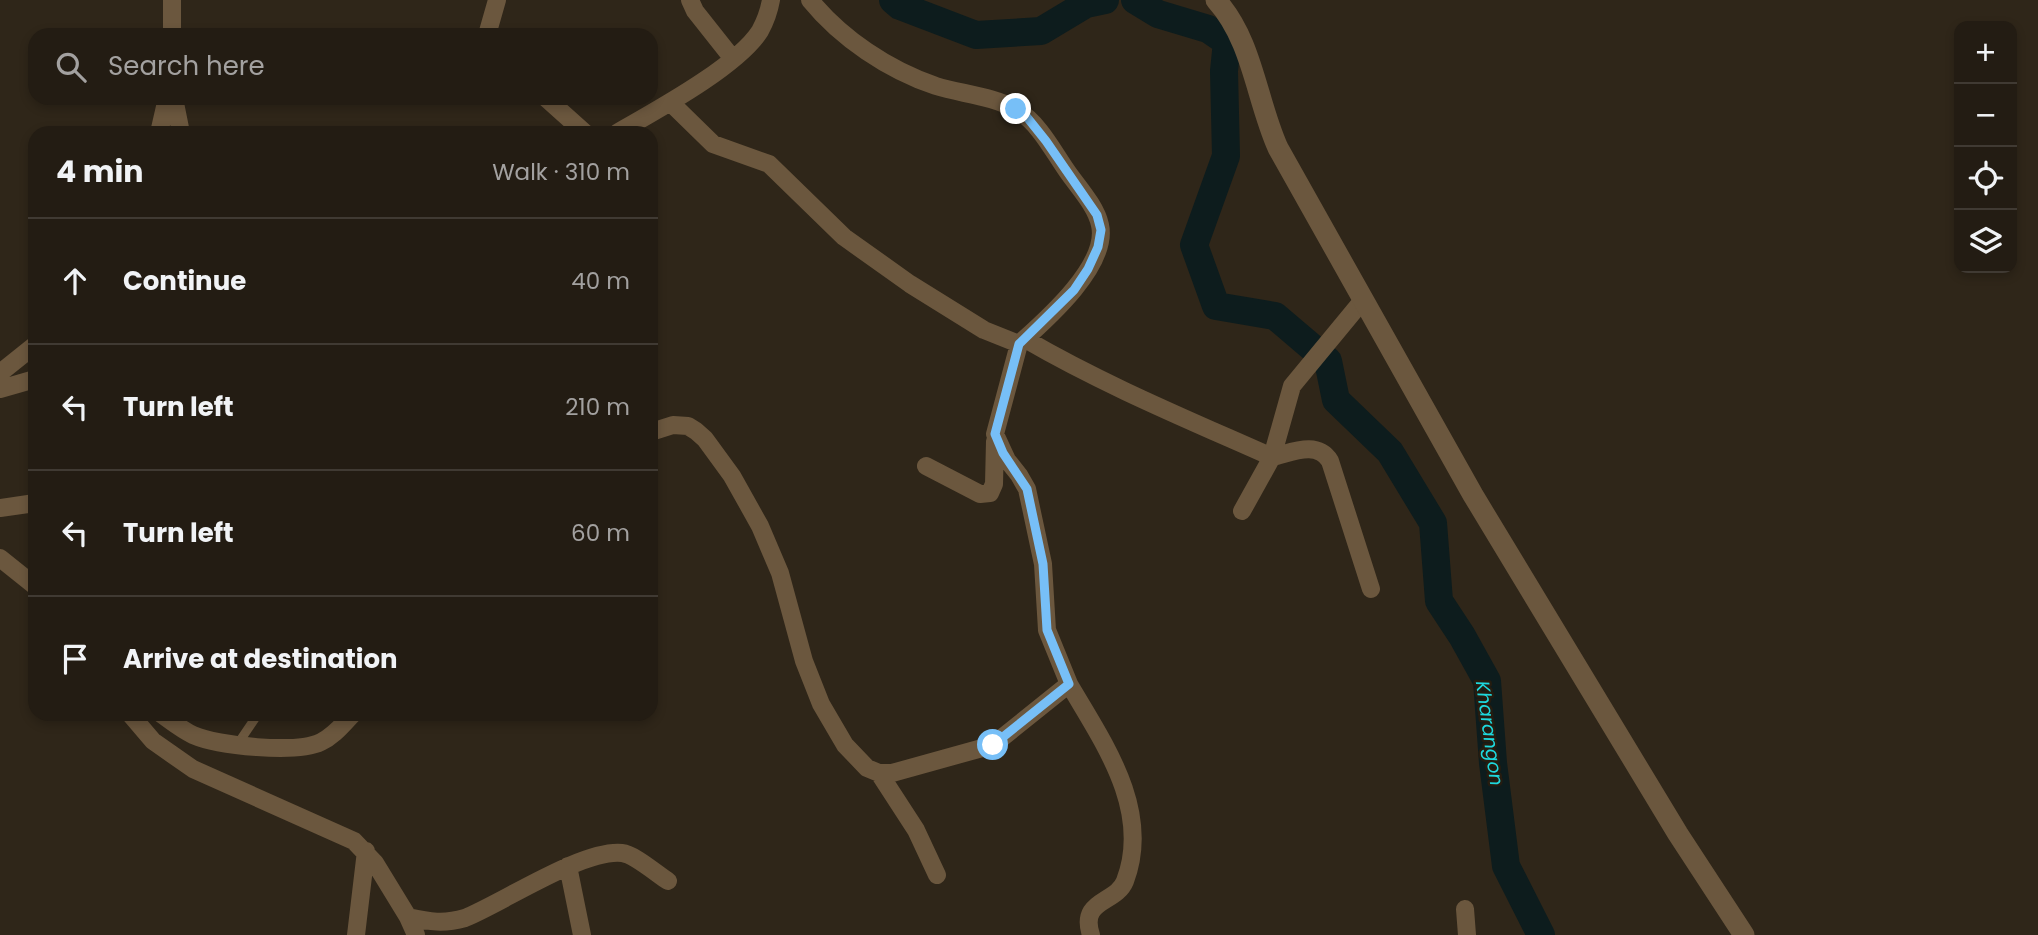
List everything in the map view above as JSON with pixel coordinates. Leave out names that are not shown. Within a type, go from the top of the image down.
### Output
[{"type":"street","points":[[172,0],[172,28]]},
{"type":"street","points":[[489,28],[497,0]]},
{"type":"street","points":[[629,126],[733,59],[760,30],[771,0]]},
{"type":"street","points":[[810,0],[832,24],[858,44],[908,75],[1002,103],[1026,116],[1097,215],[1101,230],[1088,269],[1074,290],[1022,341],[995,434],[995,484],[990,493],[980,494],[926,466]]},
{"type":"street","points":[[1216,0],[1243,43],[1268,125],[1278,148],[1473,495],[1678,834],[1744,935]]},
{"type":"street","points":[[685,1],[733,59]]},
{"type":"street","points":[[670,102],[713,144],[769,164],[844,237],[910,284],[984,330],[1022,341],[1272,457],[1309,449],[1321,450],[1330,461],[1371,589]]},
{"type":"street","points":[[161,126],[165,105]]},
{"type":"street","points":[[175,105],[180,126]]},
{"type":"street","points":[[554,105],[577,126]]},
{"type":"street","points":[[1242,511],[1272,457],[1289,393],[1298,377],[1363,300]]},
{"type":"street","points":[[0,373],[28,351]]},
{"type":"street","points":[[0,389],[28,381]]},
{"type":"street","points":[[658,430],[673,425],[688,426],[705,439],[732,476],[760,526],[780,573],[804,661],[821,704],[845,746],[867,768],[879,774],[916,830],[937,874]]},
{"type":"street","points":[[995,434],[1003,453],[1027,489],[1043,564],[1047,630],[1069,684],[1112,757],[1122,781],[1132,831],[1132,847],[1125,880],[1122,886],[1091,911],[1091,935]]},
{"type":"street","points":[[0,508],[28,504]]},
{"type":"street","points":[[0,558],[28,580]]},
{"type":"street","points":[[879,774],[902,771],[993,745],[1069,684]]},
{"type":"street","points":[[136,721],[153,741],[192,769],[354,841],[375,863],[416,935]]},
{"type":"street","points":[[172,721],[194,735],[237,746],[293,748],[320,743],[346,721]]},
{"type":"street","points":[[356,935],[366,851]]},
{"type":"street","points":[[408,917],[434,923],[448,923],[466,918],[568,866],[604,854],[624,852],[668,881]]},
{"type":"street","points":[[568,866],[582,935]]},
{"type":"street","points":[[1465,909],[1467,935]]},
{"type":"lane","points":[[237,746],[253,721]]},
{"type":"waterway","name":"Kharangon","points":[[893,0],[900,6],[976,35],[1041,31],[1086,4],[1105,0]]},
{"type":"waterway","name":"Kharangon","points":[[1135,0],[1158,14],[1208,29],[1227,42],[1224,71],[1226,156],[1194,245],[1216,306],[1275,316],[1328,361],[1336,400],[1390,452],[1433,523],[1439,601],[1487,681],[1493,763],[1506,866],[1541,935]]},
{"type":"route","points":[[993,745],[1069,684],[1047,630],[1043,564],[1027,489],[1007,460],[995,434],[1019,344],[1074,290],[1098,247],[1101,230],[1097,215],[1046,141],[1026,116],[1016,109]]}]
